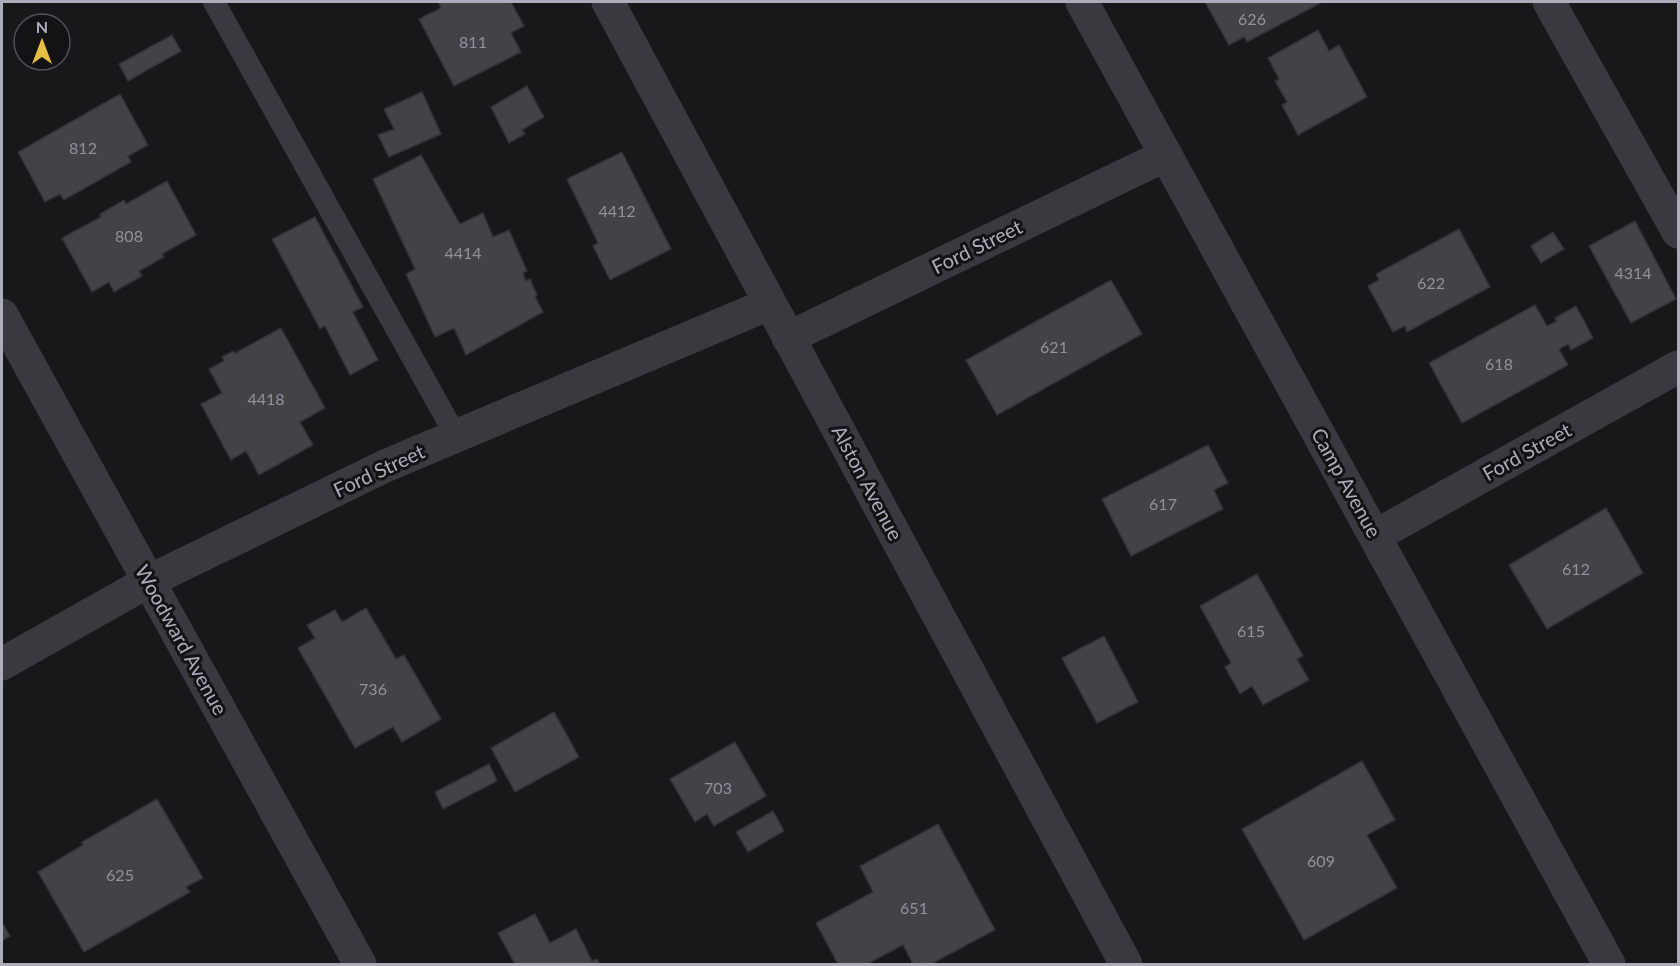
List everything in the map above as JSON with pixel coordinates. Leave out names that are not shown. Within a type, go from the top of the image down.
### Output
[{"type":"street","name":"Alston Avenue","points":[[608,2],[1126,964]]},
{"type":"street","name":"Camp Avenue","points":[[1082,2],[1609,964]]},
{"type":"street","points":[[1550,2],[1678,232]]},
{"type":"street","name":"Ford Street","points":[[789,338],[1166,155]]},
{"type":"street","name":"Ford Street","points":[[2,664],[149,581],[385,466],[769,304]]},
{"type":"street","name":"Woodward Avenue","points":[[2,315],[360,964]]},
{"type":"street","name":"Ford Street","points":[[1375,536],[1678,367]]},
{"type":"lane","points":[[214,2],[456,436]]},
{"type":"building","points":[[438,2],[511,2],[524,26],[511,33],[521,52],[454,86],[419,19],[441,8]]},
{"type":"building","points":[[1205,2],[1322,2],[1247,42],[1244,37],[1229,45]]},
{"type":"building","points":[[1318,30],[1329,51],[1339,45],[1367,97],[1298,135],[1282,105],[1287,102],[1275,81],[1279,79],[1268,58]]},
{"type":"building","points":[[172,35],[181,51],[128,81],[119,64]]},
{"type":"building","points":[[527,86],[544,117],[522,130],[525,134],[509,143],[491,107]]},
{"type":"building","points":[[422,92],[441,134],[389,157],[378,135],[394,129],[384,109]]},
{"type":"building","points":[[120,94],[148,145],[128,156],[131,162],[64,200],[60,194],[45,202],[18,152]]},
{"type":"building","points":[[622,152],[671,249],[610,280],[593,246],[598,243],[567,179]]},
{"type":"building","points":[[421,155],[460,224],[483,213],[493,237],[509,230],[527,271],[523,273],[526,281],[530,279],[543,312],[466,355],[454,328],[435,337],[406,274],[415,269],[373,179]]},
{"type":"building","points":[[167,181],[196,235],[162,254],[164,257],[139,271],[142,276],[114,292],[109,282],[92,292],[62,238],[101,217],[100,214],[124,200],[126,204]]},
{"type":"building","points":[[315,217],[363,307],[353,312],[378,360],[350,375],[325,326],[320,329],[272,239]]},
{"type":"building","points":[[1635,221],[1676,299],[1631,323],[1589,246]]},
{"type":"building","points":[[1459,229],[1490,287],[1407,332],[1405,326],[1393,332],[1368,286],[1379,280],[1376,274]]},
{"type":"building","points":[[1553,232],[1564,249],[1541,263],[1531,246]]},
{"type":"building","points":[[1111,280],[1142,334],[997,415],[966,360]]},
{"type":"building","points":[[1535,305],[1547,326],[1557,321],[1555,318],[1576,306],[1593,338],[1571,350],[1568,344],[1559,349],[1568,365],[1462,423],[1429,363]]},
{"type":"building","points":[[281,328],[325,408],[300,422],[313,445],[259,475],[246,451],[231,460],[201,404],[222,393],[209,369],[224,361],[222,357],[233,351],[235,353]]},
{"type":"building","points":[[1208,445],[1228,483],[1214,490],[1223,509],[1131,556],[1102,499]]},
{"type":"building","points":[[1606,508],[1643,573],[1547,629],[1509,565]]},
{"type":"building","points":[[1257,574],[1303,656],[1297,659],[1309,680],[1263,705],[1252,686],[1240,694],[1225,667],[1231,663],[1200,606]]},
{"type":"building","points":[[366,608],[396,659],[404,655],[441,719],[402,742],[393,727],[355,748],[298,648],[315,638],[307,625],[335,610],[342,622]]},
{"type":"building","points":[[1104,636],[1138,702],[1097,723],[1062,658]]},
{"type":"building","points":[[554,712],[579,757],[515,792],[491,748]]},
{"type":"building","points":[[735,742],[766,796],[714,826],[707,814],[695,822],[670,779]]},
{"type":"building","points":[[1362,761],[1395,820],[1367,835],[1397,888],[1304,940],[1242,829]]},
{"type":"building","points":[[489,764],[497,781],[443,809],[435,792]]},
{"type":"building","points":[[157,799],[203,878],[186,887],[190,892],[84,952],[38,872],[83,845],[82,842]]},
{"type":"building","points":[[773,811],[784,831],[748,852],[736,832]]},
{"type":"building","points":[[938,824],[995,930],[931,964],[913,964],[903,945],[867,964],[838,964],[816,923],[873,892],[860,866]]},
{"type":"building","points":[[535,914],[550,943],[576,929],[592,961],[597,959],[600,964],[515,964],[498,933]]},
{"type":"building","points":[[2,922],[10,936],[2,941]]}]
